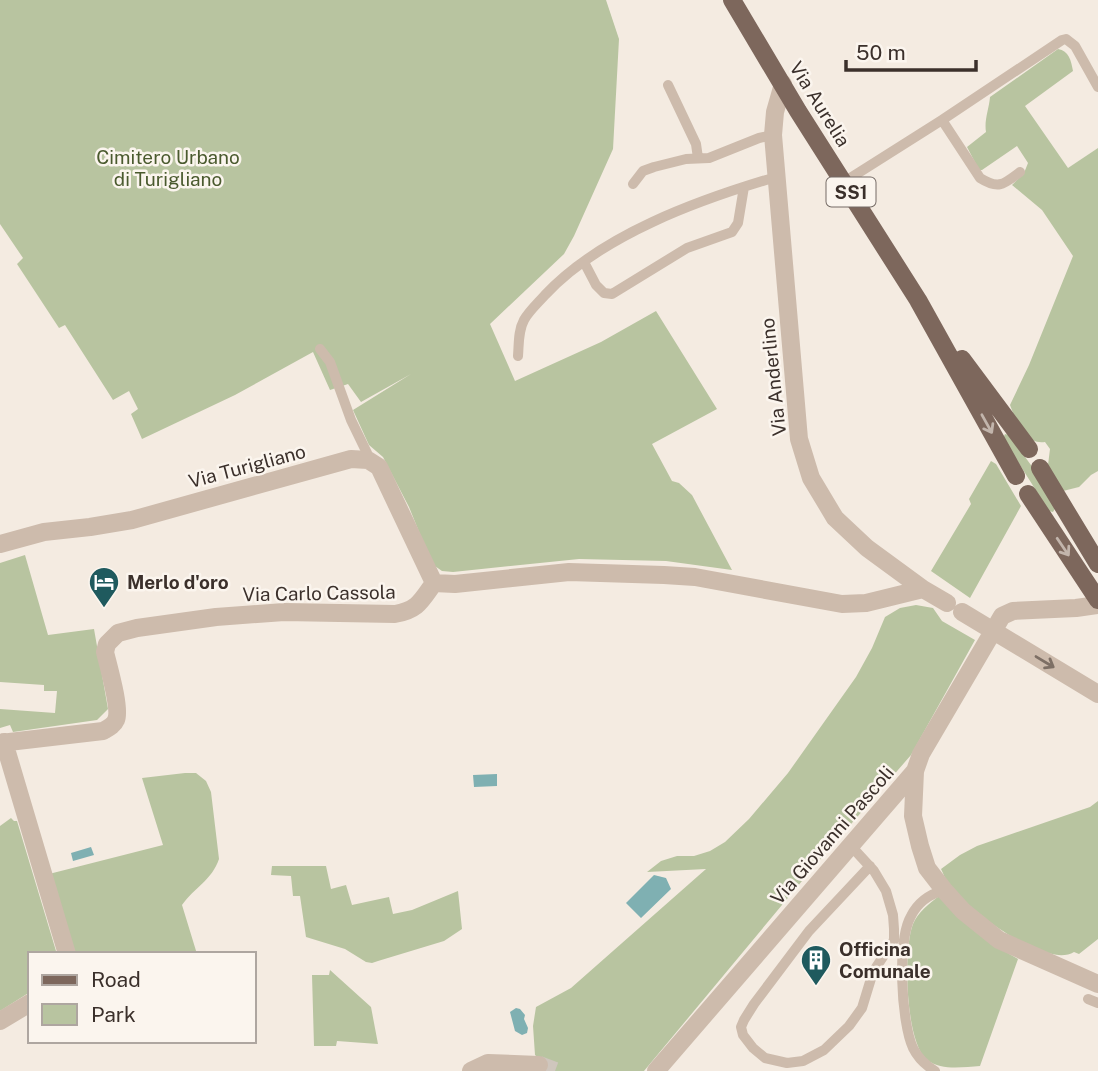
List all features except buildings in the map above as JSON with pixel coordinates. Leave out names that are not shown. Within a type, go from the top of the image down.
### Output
[{"type":"main road","name":"Via Aurelia","points":[[732,0],[918,300],[1016,476]]},
{"type":"main road","name":"Via Aurelia","points":[[918,300],[1029,449]]},
{"type":"main road","points":[[1040,468],[1098,564]]},
{"type":"main road","points":[[1028,494],[1098,602]]},
{"type":"street","name":"Via Anderlino","points":[[783,84],[775,112],[773,135],[799,439],[811,478],[835,518],[867,548],[923,589],[1098,694]]},
{"type":"street","name":"Via Turigliano","points":[[0,544],[44,533],[132,520],[351,459],[369,460]]},
{"type":"street","points":[[369,460],[379,467],[434,583],[455,584],[569,572],[664,575],[695,577],[842,604],[866,603],[923,589]]},
{"type":"street","name":"Via Carlo Cassola","points":[[66,952],[2,742],[103,731],[111,726],[116,721],[118,711],[105,652],[107,644],[118,633],[216,617],[284,612],[395,614],[408,611],[421,601],[434,583]]},
{"type":"street","name":"Via Giovanni Pascoli","points":[[656,1071],[915,771],[921,754],[1002,616],[1013,611],[1076,608],[1098,602]]},
{"type":"street","points":[[915,771],[913,816],[920,846],[928,868],[944,890],[963,911],[999,940],[1095,996]]},
{"type":"street","points":[[0,1021],[28,1004]]},
{"type":"street","points":[[471,1071],[488,1063],[539,1065]]},
{"type":"lane","points":[[844,182],[1048,48],[1066,39],[1075,46],[1098,87]]},
{"type":"lane","points":[[668,85],[696,145],[698,158]]},
{"type":"lane","points":[[942,120],[980,178],[989,184],[998,185],[1020,172]]},
{"type":"lane","points":[[633,184],[643,172],[654,167],[686,159],[709,158],[773,135]]},
{"type":"lane","points":[[518,356],[524,320],[558,281],[584,262],[621,238],[658,220],[776,177]]},
{"type":"lane","points":[[584,262],[596,285],[604,293],[612,294],[687,248],[732,232],[738,223],[744,187]]},
{"type":"lane","points":[[320,349],[330,362],[369,460]]},
{"type":"lane","points":[[851,846],[870,866],[874,871],[886,891],[894,940],[873,972],[862,1008],[849,1026],[824,1051],[803,1061],[786,1063],[765,1058],[743,1035],[741,1027],[744,1020],[809,931],[870,866]]},
{"type":"lane","points":[[935,1071],[918,1057],[908,1032],[904,1002],[903,947],[906,927],[915,909],[927,897],[944,890]]},
{"type":"green space","name":"Cimitero Urbano di Turigliano","points":[[0,0],[606,0],[619,39],[613,149],[564,254],[490,324],[515,381],[601,342],[656,311],[717,409],[652,444],[672,481],[679,483],[692,495],[732,570],[666,561],[579,559],[442,571],[432,564],[409,507],[383,457],[369,445],[353,410],[411,374],[361,402],[348,384],[330,390],[313,352],[235,395],[142,439],[131,414],[138,409],[129,391],[113,400],[65,325],[59,328],[17,264],[23,258],[0,224]]},
{"type":"green space","points":[[1058,49],[1067,54],[1073,71],[1025,106],[1068,168],[1098,148],[1098,471],[1079,487],[1063,491],[1048,465],[1050,449],[1045,442],[1038,442],[1026,436],[1010,405],[1073,256],[1042,210],[1012,185],[1024,173],[1028,163],[1017,146],[982,170],[979,170],[967,147],[986,132],[990,97]]},
{"type":"green space","points":[[1005,434],[1009,435],[1036,472],[1056,507],[1053,512],[1049,511],[1003,438]]},
{"type":"green space","points":[[991,461],[996,464],[1021,506],[970,598],[931,571],[971,504],[969,499]]},
{"type":"green space","points":[[25,555],[48,635],[94,629],[108,709],[97,720],[13,732],[10,725],[0,728],[0,709],[55,713],[57,691],[44,691],[44,685],[0,682],[0,563]]},
{"type":"green space","points":[[916,605],[933,608],[942,621],[975,640],[911,755],[644,1071],[540,1071],[542,1061],[535,1055],[533,1026],[536,1007],[571,988],[706,869],[647,872],[661,861],[710,851],[725,842],[749,819],[788,773],[856,677],[885,617],[900,608]]},
{"type":"green space","points":[[196,773],[206,781],[211,792],[219,859],[212,873],[182,905],[196,952],[74,952],[49,874],[163,845],[142,778]]},
{"type":"green space","points":[[1098,801],[1098,939],[1079,954],[1046,953],[1029,946],[994,925],[950,888],[941,869],[960,855],[977,846],[1090,807]]},
{"type":"green space","points":[[11,818],[17,821],[56,951],[28,952],[28,993],[0,1011],[0,826]]},
{"type":"green space","points":[[272,866],[326,866],[331,889],[346,885],[352,905],[389,897],[393,914],[412,910],[458,891],[462,929],[444,941],[372,963],[366,962],[345,949],[306,937],[300,896],[293,896],[291,876],[271,875]]},
{"type":"green space","points":[[939,896],[999,948],[1018,959],[980,1066],[939,1066],[927,1060],[914,1035],[907,973],[910,936],[918,916]]},
{"type":"green space","points":[[330,970],[371,1007],[378,1044],[337,1041],[336,1046],[314,1046],[312,975],[329,975]]},
{"type":"water","points":[[497,774],[497,786],[474,787],[473,775]]},
{"type":"water","points":[[91,847],[94,855],[73,861],[71,853]]},
{"type":"water","points":[[654,875],[666,878],[671,889],[641,918],[626,903]]},
{"type":"water","points":[[516,1008],[525,1015],[528,1028],[527,1033],[522,1035],[515,1031],[510,1012]]},
{"type":"tunnel","points":[[539,1065],[555,1071]]},
{"type":"place","name":"Merlo d'oro","points":[[104,609]]},
{"type":"place","name":"Officina Comunale","points":[[816,987]]}]
